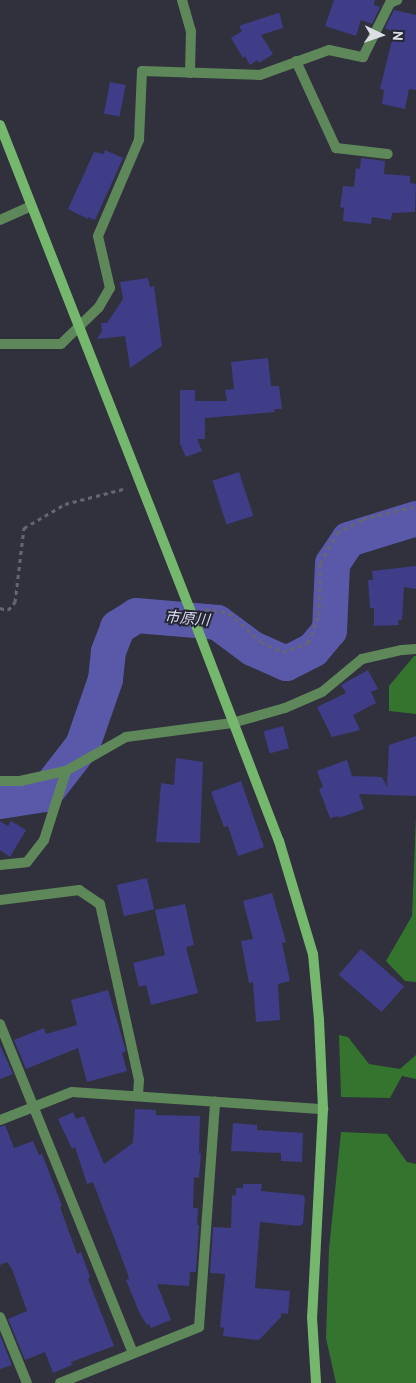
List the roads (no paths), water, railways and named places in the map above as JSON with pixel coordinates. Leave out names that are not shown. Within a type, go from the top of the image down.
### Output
[{"type":"street","points":[[182,0],[191,31],[190,73]]},
{"type":"street","points":[[0,344],[61,344],[79,329],[99,307],[110,288],[98,236],[139,140],[142,71],[260,75],[329,50],[363,57],[390,3],[397,0]]},
{"type":"street","points":[[296,61],[336,148],[388,154]]},
{"type":"street","points":[[0,125],[140,485],[190,607],[232,723],[279,841],[313,954],[319,1020],[322,1110],[312,1317],[316,1383]]},
{"type":"street","points":[[0,220],[31,206]]},
{"type":"street","points":[[0,781],[20,781],[66,771],[126,737],[232,723],[285,708],[322,692],[362,659],[402,650],[416,650]]},
{"type":"street","points":[[0,866],[27,862],[44,840],[66,771]]},
{"type":"street","points":[[0,900],[79,890],[100,904],[139,1080],[138,1096]]},
{"type":"street","points":[[0,1024],[133,1353]]},
{"type":"street","points":[[0,1120],[72,1092],[322,1110]]},
{"type":"street","points":[[60,1383],[199,1327],[214,1102]]},
{"type":"street","points":[[0,1317],[27,1383]]},
{"type":"waterway","name":"市原川","points":[[0,801],[44,794],[82,745],[105,679],[108,651],[117,627],[136,615],[217,622],[252,648],[286,663],[313,649],[329,630],[332,563],[348,539],[416,518]]}]
